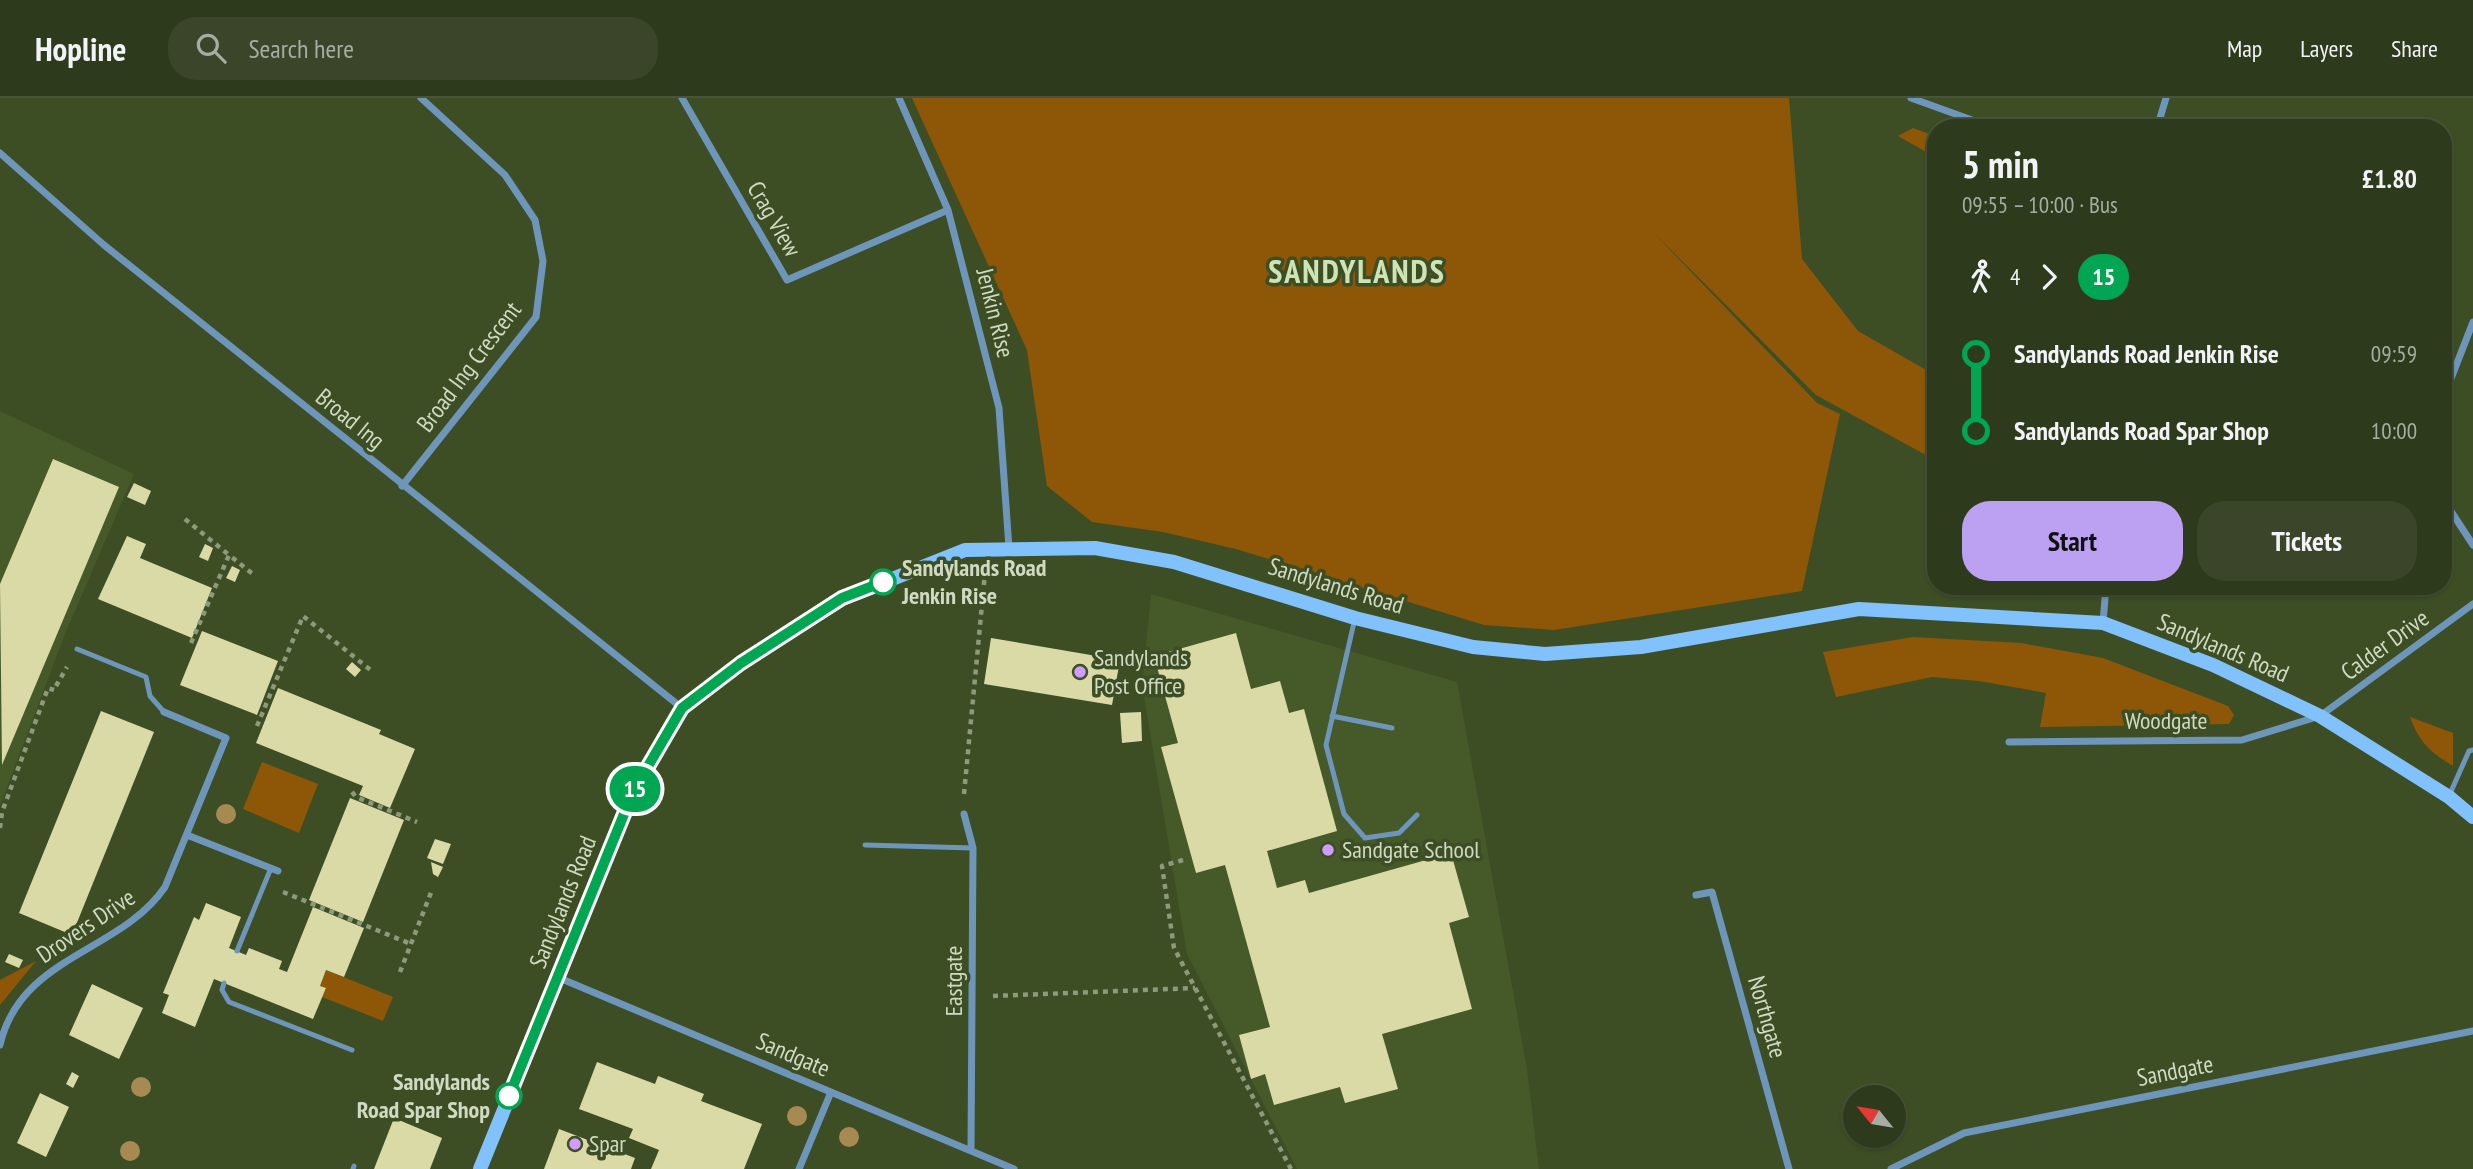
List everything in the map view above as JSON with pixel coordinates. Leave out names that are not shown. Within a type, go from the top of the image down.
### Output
[{"type":"street","name":"Broad Ing Crescent","points":[[402,486],[536,317],[544,261],[535,220],[505,175],[421,98]]},
{"type":"street","name":"Crag View","points":[[682,98],[787,280],[948,210]]},
{"type":"street","name":"Jenkin Rise","points":[[899,98],[948,210],[999,408],[1009,548]]},
{"type":"street","points":[[1911,98],[1969,119]]},
{"type":"street","points":[[2160,119],[2166,98]]},
{"type":"street","name":"Broad Ing","points":[[0,153],[104,245],[682,708]]},
{"type":"street","points":[[2452,376],[2473,322]]},
{"type":"street","points":[[2452,513],[2473,545]]},
{"type":"street","name":"Sandylands Road","points":[[480,1169],[633,792],[682,708],[741,663],[842,598],[965,550],[1095,548],[1174,562],[1355,618],[1473,647],[1545,654],[1641,647],[1859,609],[2103,623],[2213,664],[2320,716],[2449,797],[2473,817]]},
{"type":"street","points":[[2103,623],[2105,595]]},
{"type":"street","name":"Calder Drive","points":[[2320,716],[2473,604]]},
{"type":"street","name":"Drovers Drive","points":[[0,1045],[19,1004],[42,977],[134,921],[153,904],[187,835],[226,738],[164,712]]},
{"type":"street","name":"Woodgate","points":[[2009,742],[2242,740],[2320,716]]},
{"type":"street","name":"Eastgate","points":[[964,814],[973,848],[971,1150]]},
{"type":"street","points":[[187,835],[274,869]]},
{"type":"street","name":"Northgate","points":[[1696,895],[1712,892],[1789,1169]]},
{"type":"street","name":"Sandgate","points":[[556,977],[1014,1169]]},
{"type":"street","name":"Sandgate","points":[[1891,1169],[1964,1133],[2473,1031]]},
{"type":"street","points":[[799,1169],[831,1092]]},
{"type":"lane","points":[[1355,618],[1326,745],[1344,814],[1365,838],[1399,833],[1417,815]]},
{"type":"lane","points":[[77,649],[146,677],[150,696],[164,712]]},
{"type":"lane","points":[[1332,716],[1392,728]]},
{"type":"lane","points":[[2449,797],[2469,751],[2473,750]]},
{"type":"lane","points":[[865,845],[973,848]]},
{"type":"lane","points":[[237,951],[274,869]]},
{"type":"lane","points":[[224,983],[222,990],[229,1002],[352,1050]]},
{"type":"path","points":[[185,519],[254,575]]},
{"type":"path","points":[[964,814],[965,759],[985,573],[970,577],[965,550]]},
{"type":"path","points":[[191,643],[229,555]]},
{"type":"path","points":[[257,726],[303,616],[373,672]]},
{"type":"path","points":[[0,828],[2,812],[48,688],[54,690]]},
{"type":"path","points":[[352,792],[356,797],[417,822]]},
{"type":"path","points":[[1183,860],[1162,866],[1174,948],[1291,1169]]},
{"type":"path","points":[[279,891],[411,944]]},
{"type":"path","points":[[400,972],[432,891]]},
{"type":"path","points":[[974,997],[1195,988]]},
{"type":"shaded area","points":[[912,98],[1789,98],[1802,259],[1858,331],[1927,370],[1927,456],[1816,395],[1652,231],[1817,403],[1840,414],[1802,591],[1554,630],[1484,625],[1236,549],[1163,532],[1092,522],[1047,486],[1027,350]]},
{"type":"shaded area","points":[[1913,128],[1927,133],[1927,152],[1898,136]]},
{"type":"shaded area","points":[[0,411],[134,474],[65,634],[0,806]]},
{"type":"shaded area","name":"Sandgate School","points":[[1151,594],[1457,682],[1527,1069],[1539,1169],[1297,1169],[1187,954],[1142,685]]},
{"type":"shaded area","points":[[1913,637],[2021,643],[2103,658],[2228,706],[2234,715],[2229,724],[2040,727],[2046,693],[1979,681],[1932,677],[1836,697],[1823,652]]},
{"type":"shaded area","points":[[2410,717],[2453,733],[2453,766],[2426,746]]},
{"type":"shaded area","points":[[262,762],[318,784],[299,833],[243,809]]},
{"type":"shaded area","points":[[36,961],[0,1005],[0,980]]},
{"type":"shaded area","points":[[326,970],[393,997],[383,1021],[322,997],[326,989],[320,986]]},
{"type":"building","points":[[53,459],[119,487],[2,765],[0,584]]},
{"type":"building","points":[[134,483],[151,491],[145,505],[127,497]]},
{"type":"building","points":[[127,536],[146,544],[140,558],[212,588],[192,638],[98,599]]},
{"type":"building","points":[[205,544],[213,548],[208,561],[199,557]]},
{"type":"building","points":[[232,566],[240,570],[235,582],[226,578]]},
{"type":"building","points":[[202,631],[278,661],[257,715],[180,685]]},
{"type":"building","points":[[1236,633],[1251,689],[1280,681],[1289,713],[1304,709],[1337,831],[1267,851],[1277,888],[1305,880],[1309,893],[1451,853],[1469,917],[1449,923],[1472,1009],[1382,1034],[1398,1089],[1345,1103],[1340,1087],[1274,1105],[1265,1074],[1251,1079],[1239,1035],[1270,1027],[1225,865],[1196,873],[1161,747],[1178,743],[1154,656]]},
{"type":"building","points":[[991,638],[1120,660],[1112,705],[984,684]]},
{"type":"building","points":[[352,662],[361,670],[355,677],[346,669]]},
{"type":"building","points":[[278,688],[381,730],[379,734],[415,749],[390,808],[359,795],[363,786],[256,743]]},
{"type":"building","points":[[101,711],[154,732],[72,935],[19,913]]},
{"type":"building","points":[[1141,712],[1142,741],[1122,743],[1120,713]]},
{"type":"building","points":[[350,798],[404,820],[363,922],[309,900]]},
{"type":"building","points":[[435,839],[451,844],[443,864],[427,858]]},
{"type":"building","points":[[431,862],[443,867],[438,877],[433,874]]},
{"type":"building","points":[[206,903],[241,917],[229,948],[246,955],[249,948],[282,961],[279,969],[287,972],[313,907],[364,928],[344,977],[326,970],[320,986],[326,988],[313,1019],[214,979],[195,1027],[162,1013],[169,995],[163,993],[194,917],[199,920]]},
{"type":"building","points":[[9,954],[23,960],[19,968],[5,962]]},
{"type":"building","points":[[92,984],[143,1008],[119,1059],[69,1035]]},
{"type":"building","points":[[597,1062],[655,1084],[658,1076],[704,1094],[701,1101],[762,1124],[744,1169],[651,1169],[659,1150],[629,1138],[633,1129],[579,1109]]},
{"type":"building","points":[[72,1072],[79,1076],[73,1088],[66,1084]]},
{"type":"building","points":[[40,1093],[69,1107],[46,1157],[17,1143]]},
{"type":"building","points":[[394,1118],[442,1138],[430,1169],[374,1169]]},
{"type":"building","name":"Spar","points":[[559,1129],[635,1158],[631,1169],[544,1169]]},
{"type":"bus line","name":"15","points":[[509,1096],[633,792],[682,708],[741,663],[842,598],[883,582]]},
{"type":"place","name":"Sandylands Road Jenkin Rise","points":[[883,582]]},
{"type":"place","name":"Sandylands Post Office","points":[[1080,672]]},
{"type":"place","name":"Sandgate School","points":[[1328,850]]},
{"type":"place","name":"Sandylands Road Spar Shop","points":[[509,1096]]},
{"type":"place","name":"Spar","points":[[575,1144]]},
{"type":"district","name":"SANDYLANDS","points":[[1357,272]]}]
